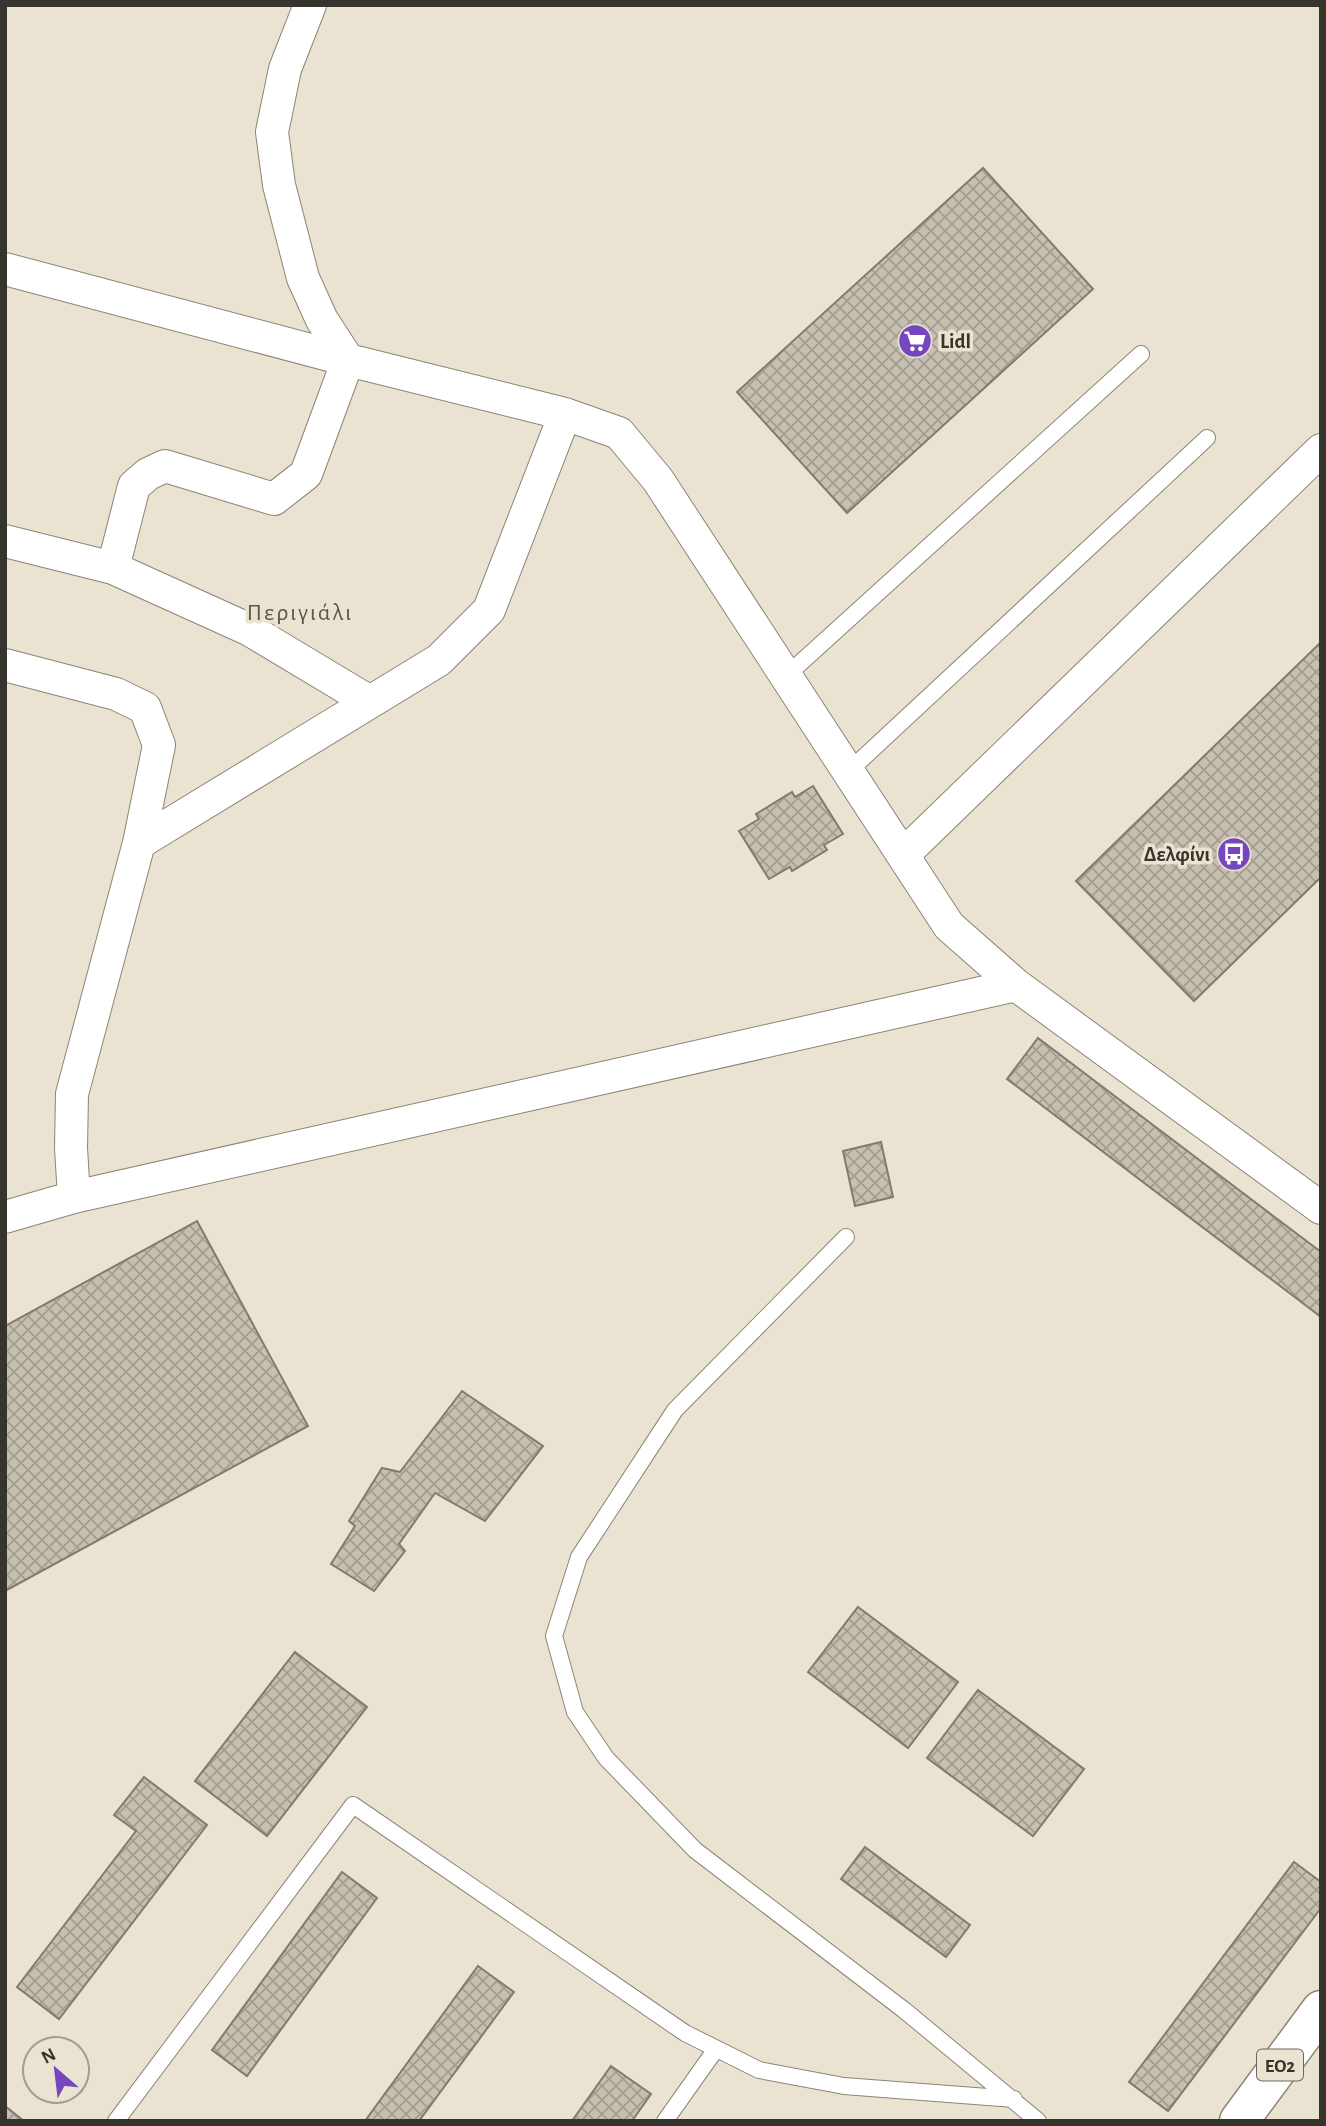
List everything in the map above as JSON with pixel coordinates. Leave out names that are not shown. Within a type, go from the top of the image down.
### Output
[{"type":"main road","name":"ΕΟ2","points":[[1239,2121],[1321,2010]]},
{"type":"street","points":[[310,5],[285,69],[272,132],[279,185],[303,278],[322,320],[348,360]]},
{"type":"street","points":[[5,269],[348,360],[565,414],[620,433],[658,480],[949,926],[1016,985],[1321,1208]]},
{"type":"street","points":[[113,568],[134,486],[148,474],[165,466],[274,499],[306,474],[348,360]]},
{"type":"street","points":[[139,843],[439,660],[489,610],[565,414]]},
{"type":"street","points":[[903,855],[1321,450]]},
{"type":"street","points":[[5,541],[113,568],[250,630],[370,702]]},
{"type":"street","points":[[5,665],[116,694],[145,708],[159,746],[139,843],[72,1094],[74,1197]]},
{"type":"street","points":[[5,1217],[74,1197],[1016,985]]},
{"type":"lane","points":[[786,676],[1141,354]]},
{"type":"lane","points":[[849,771],[1207,438]]},
{"type":"lane","points":[[846,1237],[675,1410],[579,1557],[554,1636],[575,1712],[606,1758],[695,1850],[904,2010],[1038,2121]]},
{"type":"lane","points":[[116,2121],[353,1805],[685,2033],[758,2070],[844,2086],[1014,2099]]},
{"type":"lane","points":[[665,2121],[716,2049]]},
{"type":"building","name":"Lidl","points":[[983,168],[1093,289],[847,513],[737,392]]},
{"type":"building","points":[[1321,642],[1321,877],[1194,1001],[1076,881]]},
{"type":"building","points":[[813,786],[843,834],[824,845],[827,850],[792,871],[790,867],[769,879],[739,831],[759,819],[756,814],[792,792],[795,797]]},
{"type":"building","points":[[1038,1038],[1321,1252],[1321,1317],[1007,1079]]},
{"type":"building","points":[[881,1142],[893,1197],[855,1206],[843,1151]]},
{"type":"building","points":[[197,1221],[308,1426],[5,1591],[5,1326]]},
{"type":"building","points":[[462,1391],[543,1446],[485,1521],[435,1493],[399,1544],[405,1551],[374,1591],[331,1564],[355,1526],[349,1521],[382,1468],[400,1472]]},
{"type":"building","points":[[858,1607],[958,1682],[908,1748],[808,1672]]},
{"type":"building","points":[[295,1652],[367,1707],[267,1836],[195,1781]]},
{"type":"building","points":[[978,1690],[1084,1769],[1033,1836],[927,1758]]},
{"type":"building","points":[[144,1777],[207,1825],[59,2019],[17,1987],[136,1831],[114,1815]]},
{"type":"building","points":[[865,1847],[970,1925],[946,1957],[841,1879]]},
{"type":"building","points":[[1294,1862],[1321,1882],[1321,1908],[1168,2111],[1129,2082]]},
{"type":"building","points":[[342,1872],[377,1898],[247,2076],[212,2050]]},
{"type":"building","points":[[478,1966],[514,1992],[419,2121],[365,2121]]},
{"type":"building","points":[[611,2066],[651,2094],[632,2121],[572,2121]]},
{"type":"building","points":[[5,2106],[24,2121],[5,2121]]},
{"type":"place","name":"Lidl","points":[[915,341]]},
{"type":"place","name":"Δελφίνι","points":[[1234,854]]},
{"type":"district","name":"Περιγιάλι","points":[[300,612]]}]
